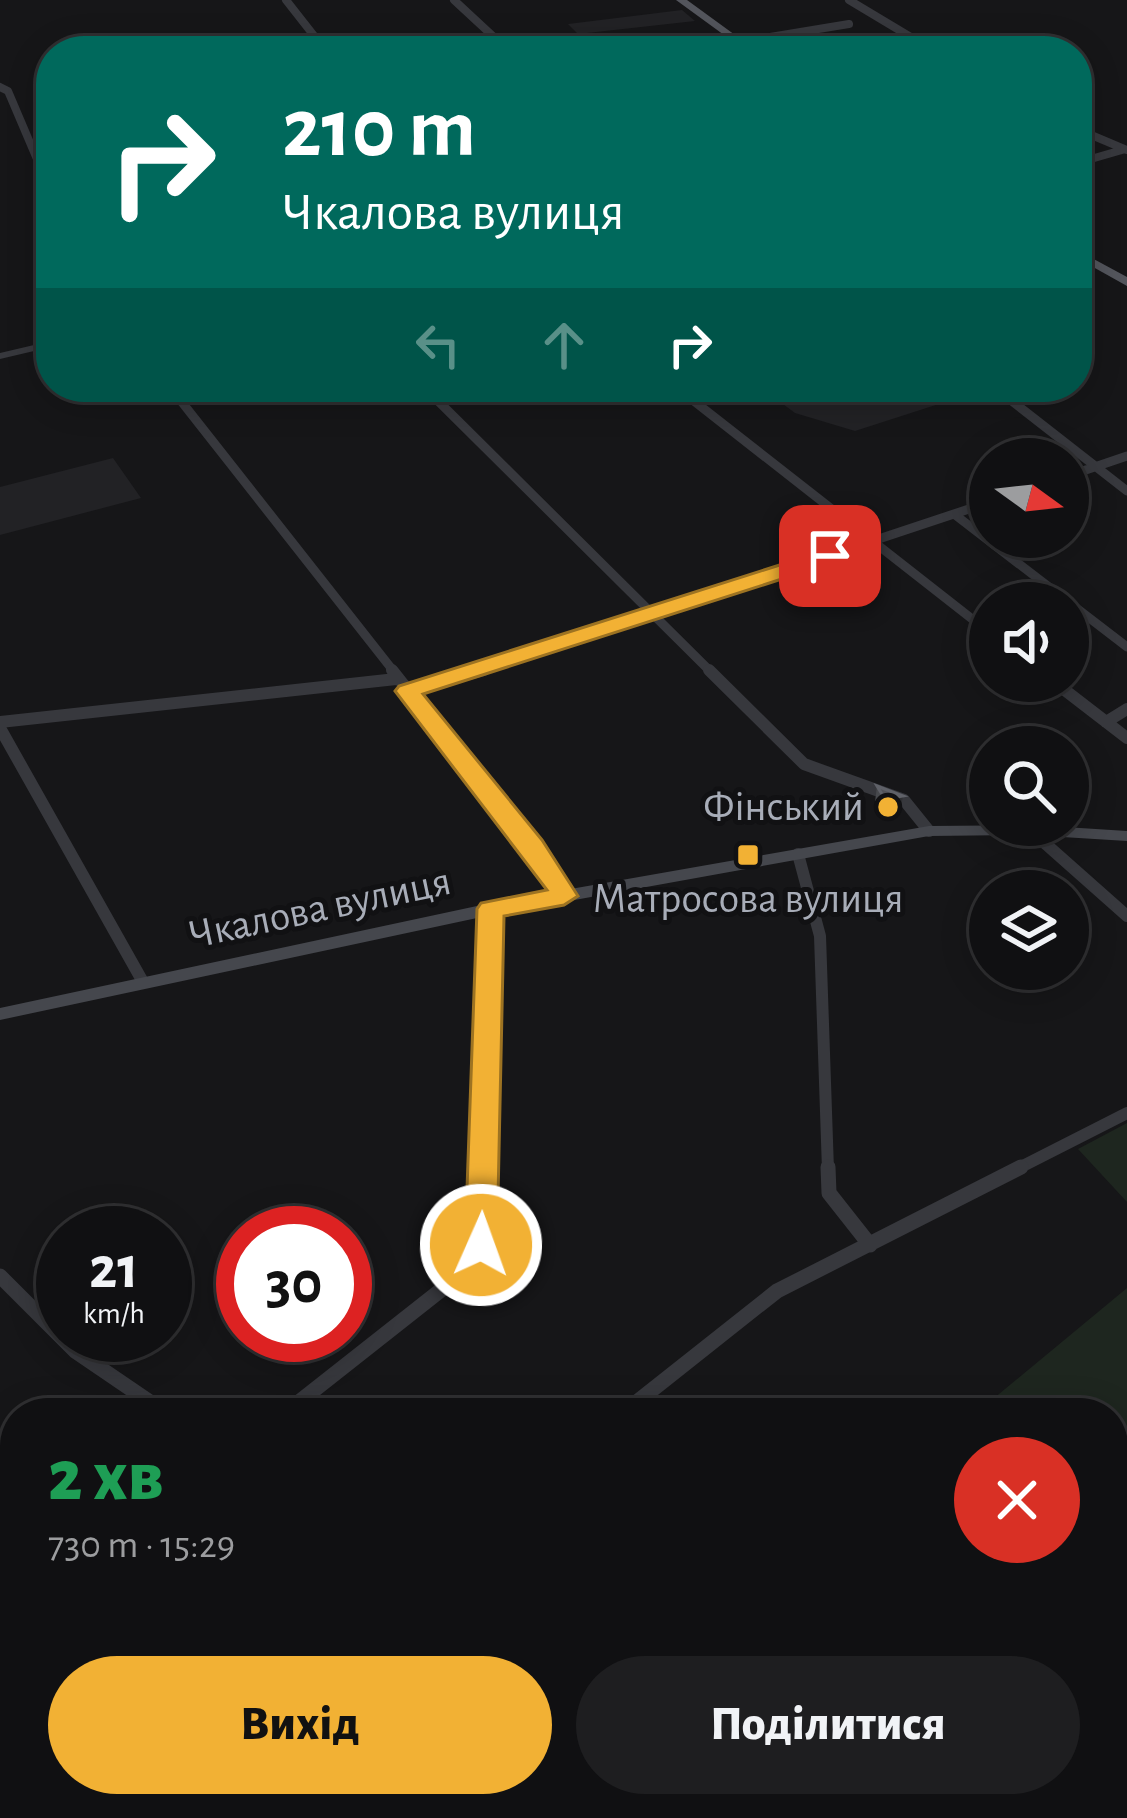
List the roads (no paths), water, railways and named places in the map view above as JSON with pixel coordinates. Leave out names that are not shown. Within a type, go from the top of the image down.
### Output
[{"type":"main road","points":[[681,0],[731,36]]},
{"type":"main road","points":[[1092,262],[1127,282]]},
{"type":"main road","name":"Чкалова вулиця","points":[[0,1014],[491,909],[929,831],[969,831]]},
{"type":"main road","name":"Чкалова вулиця","points":[[1089,834],[1127,836]]},
{"type":"street","points":[[286,0],[314,36]]},
{"type":"street","points":[[454,0],[493,36]]},
{"type":"street","points":[[849,0],[909,36]]},
{"type":"street","points":[[776,36],[849,24]]},
{"type":"street","points":[[0,87],[8,91],[36,157]]},
{"type":"street","points":[[1092,136],[1125,150]]},
{"type":"street","points":[[1092,159],[1125,150]]},
{"type":"street","points":[[0,356],[36,348]]},
{"type":"street","points":[[182,402],[532,847],[564,896]]},
{"type":"street","points":[[439,402],[804,764],[904,800],[929,831]]},
{"type":"street","points":[[695,402],[969,617]]},
{"type":"street","points":[[1016,402],[1092,468],[1127,491]]},
{"type":"street","points":[[1089,469],[1127,456]]},
{"type":"street","points":[[407,691],[969,509]]},
{"type":"street","points":[[954,514],[1127,647]]},
{"type":"street","points":[[143,982],[0,725],[396,679]]},
{"type":"street","points":[[1080,702],[1127,738]]},
{"type":"street","points":[[1106,722],[1127,710]]},
{"type":"street","points":[[1048,846],[1127,916]]},
{"type":"street","points":[[798,854],[820,936],[830,1193],[869,1245]]},
{"type":"street","points":[[304,1398],[474,1264],[481,1245],[491,909]]},
{"type":"street","points":[[641,1398],[777,1291],[1127,1113]]},
{"type":"street","points":[[1,1281],[74,1351],[144,1398]]},
{"type":"place","name":"Фінський","points":[[888,807]]},
{"type":"place","name":"Матросова вулиця","points":[[748,855]]}]
